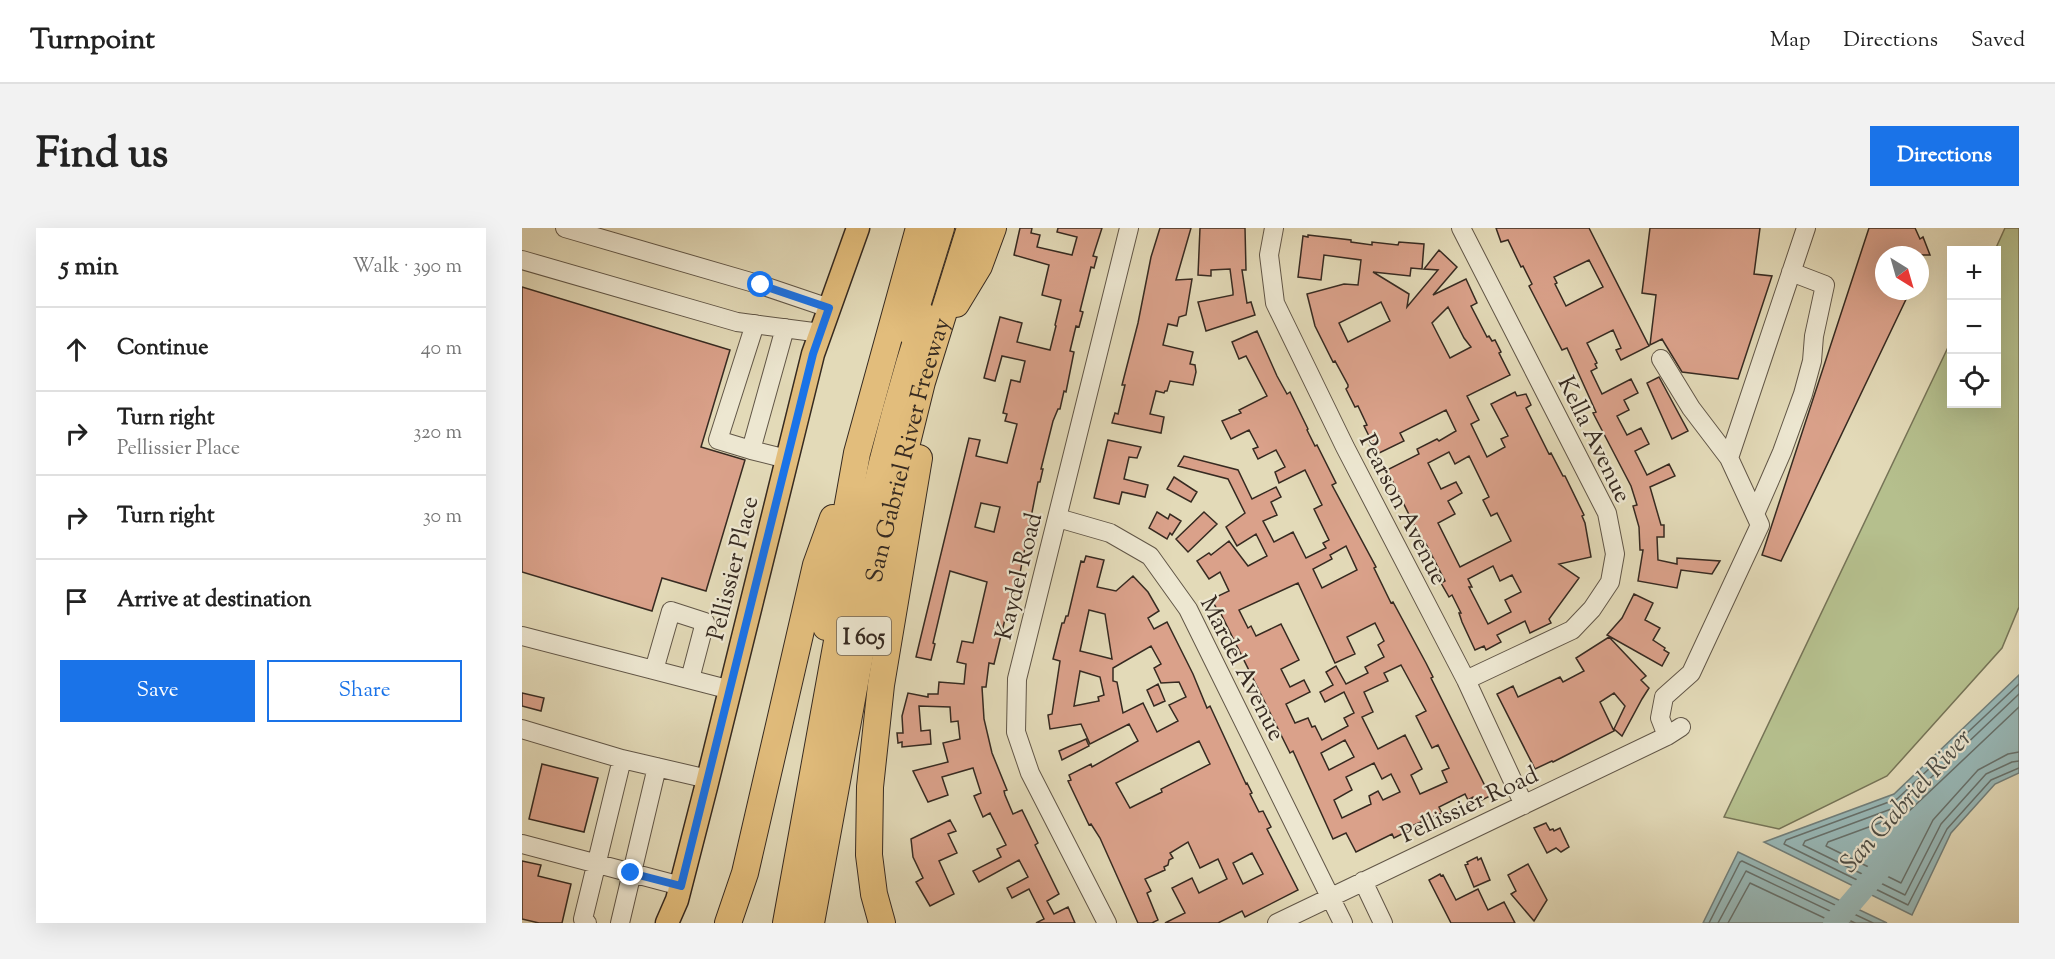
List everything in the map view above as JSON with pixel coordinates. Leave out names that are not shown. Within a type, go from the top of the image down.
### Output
[{"type":"highway","name":"San Gabriel River Freeway","points":[[774,923],[857,453],[919,228]]},
{"type":"highway","points":[[786,923],[862,513],[900,361],[941,228]]},
{"type":"highway","points":[[796,923],[854,590],[889,437],[909,363],[952,228]]},
{"type":"highway","name":"San Gabriel River Freeway","points":[[812,923],[876,568],[922,382],[970,228]]},
{"type":"highway","points":[[934,340],[979,266],[993,228]]},
{"type":"highway","points":[[882,923],[874,894],[869,855],[870,787],[881,685],[924,429],[922,382]]},
{"type":"highway","points":[[728,923],[745,873],[816,565],[857,453]]},
{"type":"main road","name":"Pellissier Place","points":[[666,923],[681,886],[813,354],[858,228]]},
{"type":"street","points":[[565,228],[761,285],[829,308]]},
{"type":"street","name":"Kaydel Road","points":[[1107,923],[1030,773],[1016,732],[1017,679],[1129,228]]},
{"type":"street","name":"Pearson Avenue","points":[[1274,228],[1269,255],[1275,303],[1466,680],[1524,805]]},
{"type":"street","name":"Kella Avenue","points":[[1461,228],[1607,513],[1616,554],[1610,582],[1592,609],[1572,630],[1466,680]]},
{"type":"street","points":[[1729,458],[1806,228]]},
{"type":"street","points":[[522,260],[737,322],[820,333]]},
{"type":"street","points":[[1755,514],[1782,452],[1803,394],[1812,361],[1814,336],[1825,285],[1791,272]]},
{"type":"street","points":[[755,324],[718,440],[787,459]]},
{"type":"street","points":[[751,450],[785,328]]},
{"type":"street","points":[[1661,359],[1691,408],[1729,458],[1755,514]]},
{"type":"street","name":"Pellissier Road","points":[[1277,923],[1674,732],[1660,718],[1664,697],[1691,673],[1760,525],[1755,514]]},
{"type":"street","name":"Mardel Avenue","points":[[1058,518],[1110,533],[1150,556],[1188,609],[1216,662],[1342,923]]},
{"type":"street","points":[[654,670],[671,611],[705,622],[690,680]]},
{"type":"street","points":[[522,636],[731,690]]},
{"type":"street","points":[[522,729],[622,759],[708,779]]},
{"type":"street","points":[[587,923],[583,919],[622,759]]},
{"type":"street","points":[[620,923],[657,767]]},
{"type":"street","points":[[522,844],[681,886]]},
{"type":"street","points":[[1363,881],[1383,923]]},
{"type":"green space","points":[[2005,228],[2019,228],[2019,607],[2002,648],[1887,776],[1779,829],[1724,817],[1947,349],[1947,408],[2001,408],[2001,246],[1997,246]]},
{"type":"water","points":[[2019,675],[2019,773],[1995,784],[1951,833],[1912,915],[1764,842],[1894,794]]},
{"type":"water","points":[[1738,852],[1887,923],[1703,923]]},
{"type":"building","points":[[1020,228],[1032,228],[1031,233],[1040,235],[1037,247],[1072,255],[1077,237],[1057,232],[1058,228],[1102,228],[1093,256],[1097,257],[1094,268],[1091,267],[1080,311],[1083,312],[1079,327],[1076,326],[1070,351],[1074,352],[1066,392],[1064,391],[1060,409],[1053,421],[1041,469],[1043,469],[1040,482],[1038,482],[1020,573],[1011,603],[1009,603],[994,664],[989,663],[986,687],[982,687],[984,719],[992,753],[1007,790],[1004,791],[1005,795],[1013,814],[1022,810],[1038,843],[1035,845],[1059,894],[1047,901],[1054,914],[1068,907],[1075,923],[1036,923],[1044,919],[1029,889],[1012,898],[1007,888],[1028,877],[1019,860],[979,882],[973,871],[1001,857],[997,849],[1006,845],[990,813],[983,817],[974,796],[981,793],[973,768],[942,777],[948,795],[928,802],[913,771],[948,762],[943,743],[960,739],[958,721],[951,722],[950,707],[919,706],[921,731],[930,730],[931,744],[902,747],[902,742],[898,743],[897,733],[903,733],[902,716],[908,693],[928,697],[928,694],[938,694],[939,682],[964,684],[966,664],[957,662],[962,641],[973,643],[987,582],[950,571],[931,660],[916,657],[969,438],[980,440],[976,456],[1007,463],[1017,424],[1005,421],[1007,414],[1003,413],[1011,380],[1020,382],[1025,361],[1002,356],[995,381],[984,378],[1000,317],[1022,323],[1017,342],[1050,350],[1056,326],[1061,300],[1042,295],[1049,265],[1014,255]],"holes":[[[981,503],[1000,507],[994,532],[975,527]]]},
{"type":"building","points":[[1160,228],[1191,228],[1176,280],[1192,279],[1186,315],[1179,317],[1177,326],[1168,324],[1163,345],[1193,352],[1190,364],[1195,365],[1196,372],[1193,385],[1170,381],[1167,391],[1164,393],[1156,391],[1150,414],[1164,417],[1161,433],[1112,423],[1115,413],[1118,414],[1125,385],[1122,385],[1138,323],[1151,257]]},
{"type":"building","points":[[1200,228],[1245,228],[1246,270],[1242,270],[1247,303],[1251,302],[1255,315],[1206,331],[1198,302],[1233,295],[1233,292],[1230,269],[1211,270],[1211,276],[1198,275]]},
{"type":"building","points":[[1496,228],[1589,228],[1649,346],[1621,360],[1616,350],[1621,348],[1613,330],[1587,343],[1597,363],[1595,364],[1597,368],[1591,371],[1602,394],[1631,379],[1638,393],[1624,400],[1629,410],[1617,416],[1627,435],[1641,428],[1649,444],[1635,451],[1647,475],[1669,464],[1675,476],[1650,487],[1661,525],[1664,525],[1664,537],[1657,537],[1658,560],[1677,564],[1677,558],[1720,561],[1712,574],[1681,570],[1677,588],[1638,581],[1643,550],[1640,550],[1639,527],[1633,506],[1637,505],[1631,486],[1593,413],[1596,412],[1567,348],[1562,350],[1529,286],[1532,284],[1508,240],[1501,242]],"holes":[[[1589,260],[1603,287],[1566,306],[1554,277]]]},
{"type":"building","points":[[1650,228],[1760,228],[1754,274],[1772,276],[1738,379],[1682,372],[1662,339],[1650,345],[1656,295],[1642,293]]},
{"type":"building","points":[[1869,228],[1915,228],[1920,239],[1923,237],[1926,246],[1875,246],[1875,300],[1906,300],[1781,561],[1762,555]]},
{"type":"building","points":[[1308,235],[1351,240],[1351,242],[1372,245],[1372,242],[1398,245],[1399,242],[1424,244],[1422,269],[1411,268],[1410,276],[1373,272],[1409,294],[1407,307],[1438,270],[1424,269],[1439,250],[1457,267],[1433,295],[1466,279],[1477,303],[1471,306],[1487,337],[1489,336],[1492,341],[1495,340],[1510,375],[1467,396],[1479,420],[1471,424],[1487,457],[1505,447],[1501,439],[1508,436],[1491,404],[1515,392],[1517,396],[1526,394],[1531,405],[1526,408],[1549,454],[1551,453],[1565,476],[1584,515],[1582,516],[1591,557],[1559,564],[1579,578],[1549,619],[1551,623],[1530,633],[1525,621],[1497,635],[1501,642],[1486,650],[1484,646],[1475,650],[1462,622],[1459,613],[1461,613],[1452,595],[1449,597],[1441,583],[1445,581],[1426,544],[1424,545],[1387,470],[1419,454],[1417,449],[1437,439],[1439,441],[1456,431],[1446,410],[1400,433],[1404,441],[1375,455],[1369,444],[1372,442],[1364,426],[1367,425],[1358,406],[1355,407],[1346,389],[1348,385],[1335,361],[1333,362],[1315,326],[1307,294],[1344,284],[1358,285],[1361,260],[1324,255],[1321,280],[1298,277],[1303,236],[1308,237]],"holes":[[[1381,302],[1390,321],[1348,342],[1339,323]],[[1448,307],[1471,347],[1450,358],[1432,323]],[[1449,452],[1455,464],[1469,456],[1489,497],[1483,500],[1491,516],[1497,513],[1511,541],[1460,567],[1438,523],[1455,514],[1448,501],[1462,493],[1456,482],[1441,489],[1428,463]],[[1493,566],[1500,581],[1512,575],[1521,592],[1505,600],[1511,612],[1488,624],[1469,587],[1472,587],[1468,579]]]},
{"type":"building","points":[[522,287],[730,350],[701,447],[745,460],[706,591],[662,578],[652,611],[522,572]]},
{"type":"building","points":[[1257,331],[1277,376],[1287,394],[1290,392],[1315,446],[1317,445],[1336,483],[1332,485],[1376,567],[1374,568],[1391,603],[1393,602],[1426,663],[1433,677],[1431,678],[1490,796],[1476,803],[1473,797],[1468,800],[1465,794],[1439,807],[1442,813],[1414,825],[1394,838],[1392,834],[1356,852],[1346,833],[1333,839],[1293,751],[1290,753],[1213,602],[1217,599],[1216,597],[1229,591],[1220,572],[1209,579],[1197,561],[1209,553],[1211,555],[1229,541],[1248,566],[1267,556],[1256,534],[1237,546],[1226,527],[1245,513],[1228,479],[1178,466],[1184,456],[1238,470],[1252,499],[1276,487],[1281,497],[1271,502],[1277,515],[1263,521],[1274,542],[1293,532],[1306,558],[1326,548],[1323,543],[1329,540],[1314,509],[1322,505],[1305,470],[1279,483],[1275,472],[1285,467],[1276,450],[1258,459],[1253,449],[1258,447],[1249,430],[1231,439],[1222,421],[1241,413],[1239,410],[1267,396],[1246,356],[1239,359],[1232,342]],"holes":[[[1346,546],[1357,570],[1322,588],[1313,569],[1332,559],[1330,555]],[[1298,583],[1335,663],[1355,654],[1347,637],[1375,623],[1384,641],[1378,645],[1384,657],[1365,667],[1368,673],[1346,684],[1336,666],[1326,672],[1333,685],[1320,692],[1325,702],[1344,692],[1354,713],[1344,718],[1348,726],[1322,740],[1308,718],[1295,723],[1286,704],[1310,692],[1304,680],[1290,687],[1281,669],[1299,660],[1281,624],[1256,636],[1251,626],[1248,628],[1239,610]],[[1401,665],[1426,711],[1416,716],[1432,748],[1438,745],[1449,768],[1442,771],[1447,782],[1420,794],[1411,775],[1422,769],[1405,735],[1378,749],[1362,717],[1373,712],[1364,692],[1388,681],[1384,673]],[[1345,740],[1354,757],[1329,770],[1321,753]],[[1374,763],[1382,779],[1391,774],[1400,792],[1383,800],[1378,791],[1369,796],[1371,804],[1342,818],[1334,800],[1352,790],[1346,777]]]},
{"type":"building","points":[[1659,377],[1688,431],[1672,439],[1647,383]]},
{"type":"building","points":[[1108,440],[1141,447],[1137,458],[1129,457],[1124,479],[1148,485],[1145,497],[1122,492],[1119,504],[1094,498]]},
{"type":"building","points":[[1174,477],[1197,492],[1191,502],[1167,489]]},
{"type":"building","points":[[1157,512],[1168,519],[1170,514],[1181,521],[1167,539],[1149,528]]},
{"type":"building","points":[[1204,512],[1217,524],[1188,552],[1176,539]]},
{"type":"building","points":[[1086,556],[1104,560],[1097,587],[1116,591],[1133,576],[1148,592],[1159,611],[1148,618],[1154,629],[1167,622],[1207,708],[1210,706],[1259,812],[1263,811],[1271,827],[1267,829],[1298,890],[1245,917],[1242,911],[1218,923],[1165,923],[1185,913],[1172,888],[1192,878],[1199,893],[1227,879],[1218,859],[1200,868],[1188,842],[1170,853],[1173,858],[1164,867],[1165,870],[1145,879],[1151,891],[1147,893],[1158,920],[1152,923],[1138,923],[1100,838],[1091,824],[1089,825],[1068,781],[1071,780],[1069,775],[1091,764],[1092,767],[1138,741],[1129,724],[1090,744],[1081,724],[1050,729],[1048,715],[1052,714],[1060,661],[1053,659],[1062,623],[1068,616],[1081,561],[1084,562]],"holes":[[[1089,610],[1105,614],[1112,659],[1080,651]],[[1151,646],[1161,664],[1154,668],[1161,683],[1179,682],[1186,697],[1169,705],[1178,721],[1157,732],[1143,703],[1123,713],[1117,682],[1113,681],[1113,668]],[[1080,671],[1100,677],[1104,695],[1098,697],[1099,701],[1074,706]],[[1199,741],[1210,764],[1130,808],[1116,783]],[[1252,853],[1263,874],[1243,884],[1233,863]]]},
{"type":"building","points":[[1634,594],[1653,603],[1645,620],[1660,628],[1653,640],[1669,653],[1662,666],[1607,635],[1622,618]]},
{"type":"building","points":[[1609,637],[1646,676],[1641,680],[1649,688],[1622,736],[1614,729],[1625,706],[1614,693],[1600,702],[1614,731],[1535,769],[1497,694],[1513,686],[1518,697],[1560,677],[1563,682],[1584,671],[1576,658]]},
{"type":"building","points":[[1158,684],[1165,701],[1154,706],[1147,690]]},
{"type":"building","points":[[522,693],[544,698],[541,711],[522,706]]},
{"type":"building","points":[[1086,739],[1089,746],[1062,760],[1059,751]]},
{"type":"building","points":[[542,764],[598,778],[584,832],[529,819]]},
{"type":"building","points":[[950,820],[956,831],[948,834],[957,853],[939,861],[954,894],[930,906],[916,882],[923,878],[913,857],[911,839]]},
{"type":"building","points":[[1546,823],[1550,830],[1560,828],[1569,847],[1561,852],[1556,848],[1547,853],[1534,828]]},
{"type":"building","points":[[1477,857],[1478,860],[1481,858],[1490,880],[1474,887],[1465,865]]},
{"type":"building","points":[[522,861],[541,865],[538,876],[571,884],[562,923],[539,923],[522,919]]},
{"type":"building","points":[[1528,864],[1547,900],[1534,921],[1511,894],[1516,891],[1508,875]]},
{"type":"building","points":[[1440,874],[1443,875],[1456,900],[1478,889],[1488,910],[1504,902],[1515,923],[1451,923],[1429,880]]},
{"type":"waterway","name":"San Gabriel River","points":[[1834,923],[1882,867]]},
{"type":"route","points":[[631,873],[681,886],[813,354],[829,308],[761,285]]}]
